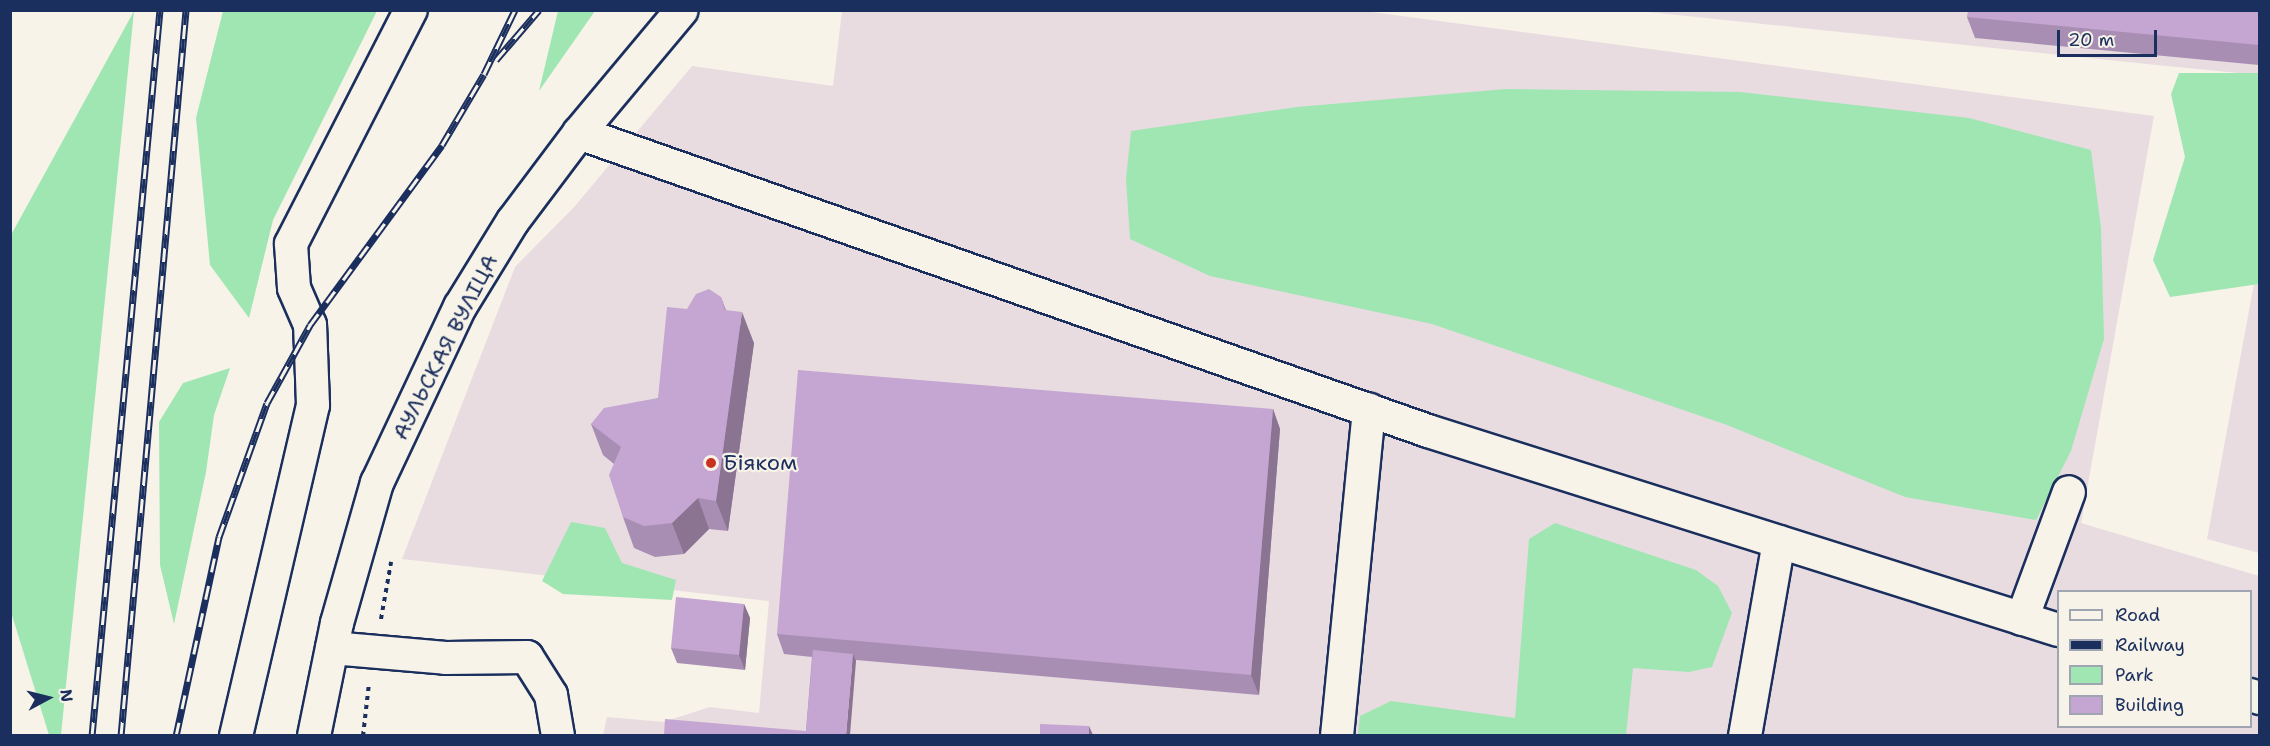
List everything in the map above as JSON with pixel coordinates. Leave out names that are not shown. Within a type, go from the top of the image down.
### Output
[{"type":"street","points":[[236,735],[313,405],[310,325],[294,288],[291,244],[411,10]]},
{"type":"street","name":"АУЛЬСКАЯ ВУЛІЦА","points":[[314,735],[332,648],[377,483],[460,307],[507,230],[579,133],[682,10]]},
{"type":"street","points":[[579,133],[1369,410],[2057,630]]},
{"type":"street","points":[[1337,735],[1369,410]]},
{"type":"street","points":[[2022,619],[2069,492]]},
{"type":"street","points":[[1745,735],[1779,542]]},
{"type":"street","points":[[332,648],[446,658],[527,657],[551,695],[558,735]]},
{"type":"path","points":[[363,735],[392,560]]},
{"type":"shaded area","name":"Біяком","points":[[842,11],[1364,11],[2154,116],[2081,523],[2259,576],[2259,735],[603,735],[607,717],[663,722],[710,707],[759,713],[769,601],[402,559],[515,267],[575,206],[692,66],[833,86]]},
{"type":"shaded area","points":[[1639,11],[2259,11],[2259,75],[2166,66]]},
{"type":"shaded area","points":[[2259,256],[2259,553],[2207,539]]},
{"type":"green space","points":[[134,11],[61,735],[49,735],[11,612],[11,235]]},
{"type":"green space","points":[[223,11],[377,11],[273,220],[249,318],[210,265],[196,118]]},
{"type":"green space","points":[[558,11],[595,11],[539,91]]},
{"type":"green space","points":[[2179,73],[2259,73],[2259,284],[2170,297],[2153,260],[2185,157],[2171,94]]},
{"type":"green space","points":[[1506,89],[1740,92],[1969,118],[2091,150],[2101,228],[2104,339],[2071,451],[2036,520],[1905,497],[1727,425],[1432,324],[1210,276],[1130,239],[1126,179],[1131,131],[1297,107]]},
{"type":"green space","points":[[230,368],[214,415],[206,472],[174,624],[160,565],[159,422],[183,383]]},
{"type":"green space","points":[[571,522],[605,528],[622,563],[676,580],[672,600],[563,594],[542,581]]},
{"type":"green space","points":[[1555,523],[1696,570],[1718,586],[1732,613],[1712,667],[1689,672],[1633,668],[1626,735],[1358,735],[1360,716],[1391,701],[1515,718],[1529,539]]},
{"type":"building","points":[[1968,10],[2259,10],[2259,45],[1967,17]]},
{"type":"building","points":[[709,289],[721,297],[725,310],[742,312],[716,501],[698,498],[672,523],[644,526],[623,517],[609,475],[621,447],[591,424],[604,408],[658,398],[667,307],[687,309],[696,294]]},
{"type":"building","points":[[798,370],[1273,409],[1251,675],[777,634]]},
{"type":"building","points":[[676,597],[744,604],[739,655],[671,648]]},
{"type":"building","points":[[813,650],[853,654],[846,735],[664,735],[665,719],[806,731]]},
{"type":"building","points":[[1040,724],[1089,726],[1089,735],[1040,735]]},
{"type":"railway","points":[[92,736],[160,10]]},
{"type":"railway","points":[[121,736],[186,10]]},
{"type":"railway","points":[[176,736],[219,537],[267,403],[310,325],[442,145],[484,74],[515,10]]},
{"type":"railway","points":[[496,60],[539,10]]},
{"type":"place","name":"Біяком","points":[[711,463]]}]
